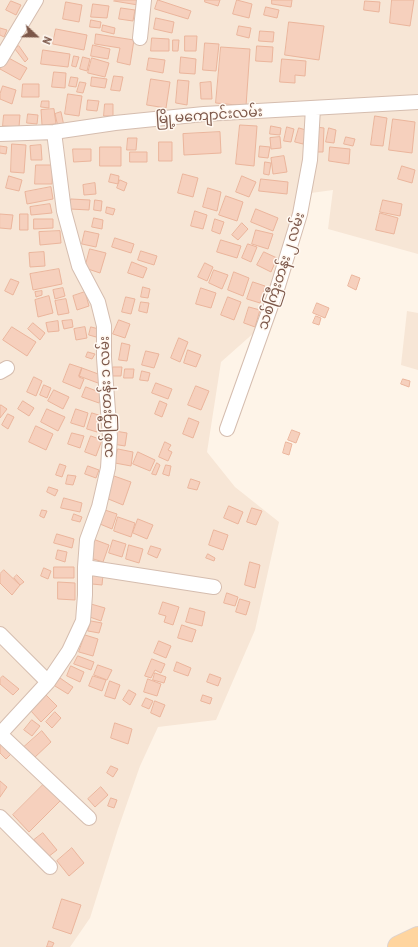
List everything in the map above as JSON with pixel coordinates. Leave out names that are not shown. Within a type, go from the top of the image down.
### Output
[{"type":"main road","points":[[399,947],[418,938]]},
{"type":"street","points":[[0,60],[36,0]]},
{"type":"street","points":[[140,38],[144,0]]},
{"type":"street","name":"မြို့မကျောင်းလမ်း","points":[[0,134],[54,132],[204,114],[418,102]]},
{"type":"street","name":"သစ်ကြီးတန်း ၂ လမ်း","points":[[227,429],[278,286],[300,214],[310,160],[313,108]]},
{"type":"street","name":"သစ်ကြီးတန်း ၁ လမ်း","points":[[0,734],[48,682],[70,651],[83,621],[87,540],[99,507],[108,468],[110,437],[104,358],[104,326],[98,302],[79,266],[64,211],[54,132]]},
{"type":"street","points":[[85,567],[214,587]]},
{"type":"street","points":[[0,634],[48,682]]},
{"type":"street","points":[[0,734],[89,818]]},
{"type":"street","points":[[0,817],[50,867]]},
{"type":"shaded area","points":[[0,0],[418,0],[418,254],[328,229],[333,190],[311,193],[256,331],[221,362],[207,452],[235,487],[279,522],[255,630],[216,720],[158,727],[140,766],[118,829],[90,918],[70,947],[0,947]]},
{"type":"shaded area","points":[[407,311],[418,313],[418,370],[401,365]]},
{"type":"building","points":[[139,0],[138,5],[114,1]]},
{"type":"building","points":[[158,0],[191,11],[188,19],[155,9]]},
{"type":"building","points":[[205,0],[220,0],[218,6],[205,2]]},
{"type":"building","points":[[237,0],[252,4],[249,18],[233,14]]},
{"type":"building","points":[[272,0],[292,0],[291,7],[272,4]]},
{"type":"building","points":[[392,0],[414,0],[410,26],[390,23]]},
{"type":"building","points":[[11,1],[21,5],[16,15],[6,10]]},
{"type":"building","points":[[365,1],[380,2],[379,12],[364,10]]},
{"type":"building","points":[[66,2],[82,5],[79,22],[63,19]]},
{"type":"building","points":[[93,4],[109,6],[107,18],[91,17]]},
{"type":"building","points":[[266,7],[279,10],[277,18],[264,15]]},
{"type":"building","points":[[121,8],[135,10],[133,21],[119,19]]},
{"type":"building","points":[[156,18],[174,22],[172,33],[154,29]]},
{"type":"building","points":[[91,20],[101,22],[100,28],[90,27]]},
{"type":"building","points":[[289,22],[324,26],[319,60],[285,55]]},
{"type":"building","points":[[103,25],[115,28],[114,34],[102,31]]},
{"type":"building","points":[[239,26],[251,28],[249,38],[237,35]]},
{"type":"building","points":[[0,28],[7,30],[4,37],[0,35]]},
{"type":"building","points":[[56,29],[87,35],[84,50],[53,44]]},
{"type":"building","points":[[260,31],[274,32],[273,42],[259,41]]},
{"type":"building","points":[[96,34],[134,40],[130,65],[117,62],[120,48],[95,44]]},
{"type":"building","points":[[185,36],[197,36],[196,51],[185,51]]},
{"type":"building","points":[[152,38],[169,39],[169,51],[151,51]]},
{"type":"building","points":[[173,40],[179,40],[178,51],[173,51]]},
{"type":"building","points":[[205,43],[219,44],[216,71],[203,70]]},
{"type":"building","points":[[93,45],[110,49],[108,59],[91,56]]},
{"type":"building","points":[[19,46],[28,59],[25,62],[15,49]]},
{"type":"building","points":[[257,46],[273,47],[272,62],[256,61]]},
{"type":"building","points":[[221,47],[250,49],[246,106],[216,103]]},
{"type":"building","points":[[43,50],[70,54],[68,67],[41,64]]},
{"type":"building","points":[[5,56],[27,68],[20,80],[0,69],[0,64]]},
{"type":"building","points":[[74,56],[79,57],[76,67],[72,66]]},
{"type":"building","points":[[83,57],[90,59],[87,71],[80,69]]},
{"type":"building","points":[[181,57],[196,59],[195,74],[180,73]]},
{"type":"building","points":[[92,58],[109,63],[105,77],[88,73]]},
{"type":"building","points":[[149,58],[165,60],[163,73],[147,70]]},
{"type":"building","points":[[282,59],[306,61],[305,76],[295,75],[295,83],[280,82]]},
{"type":"building","points":[[54,72],[66,73],[65,88],[52,87]]},
{"type":"building","points":[[114,76],[123,77],[120,91],[111,90]]},
{"type":"building","points":[[71,77],[78,78],[76,87],[69,86]]},
{"type":"building","points":[[92,77],[107,79],[105,88],[91,86]]},
{"type":"building","points":[[151,79],[170,82],[166,108],[147,105]]},
{"type":"building","points":[[178,80],[189,81],[187,105],[176,103]]},
{"type":"building","points":[[80,82],[86,83],[83,93],[77,92]]},
{"type":"building","points":[[211,82],[212,99],[201,99],[200,83]]},
{"type":"building","points":[[23,84],[39,84],[39,97],[22,97]]},
{"type":"building","points":[[3,86],[16,90],[12,104],[0,99]]},
{"type":"building","points":[[68,94],[82,96],[79,116],[65,114]]},
{"type":"building","points":[[88,100],[99,101],[97,111],[87,110]]},
{"type":"building","points":[[42,101],[49,101],[49,108],[41,107]]},
{"type":"building","points":[[105,104],[113,104],[113,116],[104,116]]},
{"type":"building","points":[[54,109],[56,124],[42,125],[41,110]]},
{"type":"building","points":[[61,112],[64,126],[58,127],[55,114]]},
{"type":"building","points":[[28,114],[38,115],[37,124],[27,123]]},
{"type":"building","points":[[4,115],[20,115],[19,127],[3,126]]},
{"type":"building","points":[[375,116],[387,118],[383,146],[371,145]]},
{"type":"building","points":[[393,119],[415,122],[412,153],[389,150]]},
{"type":"building","points":[[240,125],[257,126],[254,166],[236,164]]},
{"type":"building","points":[[271,126],[281,128],[280,135],[270,134]]},
{"type":"building","points":[[287,127],[294,129],[291,142],[284,141]]},
{"type":"building","points":[[316,127],[324,128],[323,152],[315,152]]},
{"type":"building","points":[[299,128],[306,130],[303,144],[295,142]]},
{"type":"building","points":[[329,128],[336,130],[334,143],[326,142]]},
{"type":"building","points":[[220,132],[221,153],[184,155],[183,134]]},
{"type":"building","points":[[280,137],[281,148],[271,149],[270,138]]},
{"type":"building","points":[[346,137],[355,139],[353,146],[344,144]]},
{"type":"building","points":[[128,138],[137,138],[136,150],[127,150]]},
{"type":"building","points":[[159,142],[172,142],[172,161],[159,161]]},
{"type":"building","points":[[12,144],[26,145],[24,173],[11,172]]},
{"type":"building","points":[[41,145],[42,160],[31,160],[30,146]]},
{"type":"building","points":[[0,146],[7,147],[6,154],[0,153]]},
{"type":"building","points":[[260,146],[270,147],[268,158],[259,157]]},
{"type":"building","points":[[100,147],[121,147],[121,166],[100,166]]},
{"type":"building","points":[[330,147],[350,149],[349,164],[329,161]]},
{"type":"building","points":[[73,149],[91,149],[91,161],[74,162]]},
{"type":"building","points":[[130,152],[147,152],[147,162],[130,162]]},
{"type":"building","points":[[284,156],[287,172],[273,174],[271,158]]},
{"type":"building","points":[[265,162],[271,163],[269,175],[264,174]]},
{"type":"building","points":[[36,165],[53,165],[52,184],[35,184]]},
{"type":"building","points":[[402,166],[415,170],[412,183],[398,179]]},
{"type":"building","points":[[111,174],[119,176],[118,184],[109,182]]},
{"type":"building","points":[[183,174],[198,178],[193,197],[178,193]]},
{"type":"building","points":[[9,176],[22,180],[19,191],[6,188]]},
{"type":"building","points":[[242,176],[256,182],[249,197],[236,192]]},
{"type":"building","points":[[261,179],[288,182],[287,194],[259,191]]},
{"type":"building","points":[[120,180],[127,183],[124,191],[117,188]]},
{"type":"building","points":[[95,183],[96,194],[84,195],[83,185]]},
{"type":"building","points":[[51,187],[53,199],[27,204],[25,192]]},
{"type":"building","points":[[208,188],[221,192],[217,211],[203,207]]},
{"type":"building","points":[[226,196],[243,202],[237,221],[219,215]]},
{"type":"building","points":[[71,199],[90,200],[89,210],[70,209]]},
{"type":"building","points":[[95,200],[102,201],[101,211],[94,210]]},
{"type":"building","points":[[383,200],[402,204],[400,216],[380,212]]},
{"type":"building","points":[[50,204],[52,213],[31,215],[30,207]]},
{"type":"building","points":[[107,207],[115,209],[113,215],[106,213]]},
{"type":"building","points":[[256,209],[278,218],[273,231],[251,222]]},
{"type":"building","points":[[195,211],[207,215],[203,229],[191,226]]},
{"type":"building","points":[[380,213],[398,218],[394,234],[376,230]]},
{"type":"building","points":[[0,214],[13,215],[11,229],[0,228]]},
{"type":"building","points":[[20,214],[28,214],[28,230],[20,230]]},
{"type":"building","points":[[94,218],[103,220],[102,229],[92,227]]},
{"type":"building","points":[[34,219],[53,219],[53,228],[34,229]]},
{"type":"building","points":[[215,219],[224,222],[220,234],[212,231]]},
{"type":"building","points":[[242,223],[248,229],[238,240],[232,235]]},
{"type":"building","points":[[256,230],[273,234],[268,249],[252,244]]},
{"type":"building","points":[[60,231],[61,243],[40,245],[39,232]]},
{"type":"building","points":[[85,231],[99,234],[96,247],[82,244]]},
{"type":"building","points":[[115,238],[134,244],[131,253],[112,247]]},
{"type":"building","points":[[221,240],[241,246],[237,258],[217,252]]},
{"type":"building","points":[[248,244],[257,247],[251,262],[242,258]]},
{"type":"building","points":[[90,249],[106,253],[100,273],[85,268]]},
{"type":"building","points":[[141,251],[157,256],[154,265],[138,260]]},
{"type":"building","points":[[44,252],[45,266],[30,267],[29,253]]},
{"type":"building","points":[[264,252],[277,258],[271,272],[257,265]]},
{"type":"building","points":[[132,262],[147,268],[143,278],[128,273]]},
{"type":"building","points":[[205,263],[213,267],[207,281],[198,277]]},
{"type":"building","points":[[59,269],[62,284],[33,290],[30,274]]},
{"type":"building","points":[[214,270],[228,275],[222,289],[209,283]]},
{"type":"building","points":[[234,272],[249,278],[243,296],[228,290]]},
{"type":"building","points":[[352,275],[360,278],[356,290],[348,286]]},
{"type":"building","points":[[11,279],[19,282],[13,295],[5,291]]},
{"type":"building","points":[[253,282],[265,286],[260,303],[247,299]]},
{"type":"building","points":[[143,287],[150,289],[148,298],[141,297]]},
{"type":"building","points":[[63,288],[65,296],[55,299],[53,290]]},
{"type":"building","points":[[201,288],[216,293],[211,308],[196,304]]},
{"type":"building","points":[[42,291],[42,295],[36,297],[35,292]]},
{"type":"building","points":[[85,292],[89,306],[77,310],[73,296]]},
{"type":"building","points":[[49,296],[53,313],[38,317],[35,300]]},
{"type":"building","points":[[126,297],[135,299],[131,314],[122,312]]},
{"type":"building","points":[[228,297],[241,302],[234,320],[221,315]]},
{"type":"building","points":[[66,299],[69,313],[58,315],[55,301]]},
{"type":"building","points":[[141,302],[149,303],[147,313],[139,311]]},
{"type":"building","points":[[317,303],[329,308],[325,318],[313,313]]},
{"type":"building","points":[[249,307],[260,310],[255,327],[244,323]]},
{"type":"building","points":[[316,316],[321,318],[319,325],[313,323]]},
{"type":"building","points":[[72,320],[73,327],[64,329],[62,321]]},
{"type":"building","points":[[119,320],[130,324],[125,338],[113,334]]},
{"type":"building","points":[[58,321],[59,331],[48,332],[46,323]]},
{"type":"building","points":[[33,323],[45,333],[40,340],[28,329]]},
{"type":"building","points":[[12,327],[36,342],[27,356],[3,340]]},
{"type":"building","points":[[85,327],[87,338],[76,340],[74,329]]},
{"type":"building","points":[[91,327],[99,329],[96,337],[89,335]]},
{"type":"building","points":[[179,338],[188,342],[180,362],[171,358]]},
{"type":"building","points":[[122,343],[130,345],[127,361],[119,360]]},
{"type":"building","points":[[188,350],[201,355],[196,367],[184,363]]},
{"type":"building","points":[[146,351],[159,354],[154,368],[142,365]]},
{"type":"building","points":[[88,352],[95,354],[92,359],[86,357]]},
{"type":"building","points":[[70,364],[82,368],[79,377],[84,379],[80,389],[63,382]]},
{"type":"building","points":[[113,367],[122,367],[121,376],[113,376]]},
{"type":"building","points":[[82,368],[101,375],[98,383],[79,376]]},
{"type":"building","points":[[125,369],[134,369],[133,378],[124,378]]},
{"type":"building","points":[[142,371],[150,373],[148,381],[140,380]]},
{"type":"building","points":[[34,377],[42,381],[36,396],[27,392]]},
{"type":"building","points":[[403,379],[410,381],[409,387],[401,384]]},
{"type":"building","points":[[156,383],[172,389],[168,399],[152,393]]},
{"type":"building","points":[[44,385],[51,388],[47,398],[40,395]]},
{"type":"building","points":[[196,386],[209,391],[201,410],[188,405]]},
{"type":"building","points":[[86,387],[102,393],[99,403],[82,397]]},
{"type":"building","points":[[54,390],[69,397],[63,409],[48,401]]},
{"type":"building","points":[[23,401],[34,408],[29,416],[18,409]]},
{"type":"building","points":[[160,401],[167,404],[162,417],[155,414]]},
{"type":"building","points":[[1,405],[7,409],[0,418],[0,407]]},
{"type":"building","points":[[47,409],[65,417],[58,431],[41,422]]},
{"type":"building","points":[[76,409],[88,413],[84,427],[71,423]]},
{"type":"building","points":[[92,413],[102,416],[97,432],[87,429]]},
{"type":"building","points":[[8,414],[14,417],[8,429],[2,425]]},
{"type":"building","points":[[189,418],[199,422],[193,438],[183,434]]},
{"type":"building","points":[[36,426],[53,434],[46,450],[29,442]]},
{"type":"building","points":[[292,430],[300,433],[296,443],[288,440]]},
{"type":"building","points":[[115,431],[127,433],[125,446],[113,444]]},
{"type":"building","points":[[72,433],[84,436],[80,448],[68,444]]},
{"type":"building","points":[[91,436],[102,440],[96,456],[85,452]]},
{"type":"building","points":[[165,442],[171,445],[168,450],[172,452],[168,461],[159,457]]},
{"type":"building","points":[[286,442],[292,444],[289,455],[283,453]]},
{"type":"building","points":[[118,449],[133,452],[131,466],[115,463]]},
{"type":"building","points":[[138,452],[155,460],[150,471],[133,464]]},
{"type":"building","points":[[157,463],[160,465],[156,475],[152,474]]},
{"type":"building","points":[[60,464],[66,466],[62,477],[56,475]]},
{"type":"building","points":[[166,465],[171,466],[169,476],[163,474]]},
{"type":"building","points":[[88,466],[99,470],[96,478],[85,474]]},
{"type":"building","points":[[68,475],[76,476],[73,485],[66,484]]},
{"type":"building","points":[[114,476],[131,482],[123,505],[106,498]]},
{"type":"building","points":[[191,479],[200,482],[197,490],[188,488]]},
{"type":"building","points":[[49,487],[58,490],[55,496],[47,492]]},
{"type":"building","points":[[64,498],[82,503],[80,512],[61,508]]},
{"type":"building","points":[[229,506],[243,512],[238,524],[224,518]]},
{"type":"building","points":[[252,508],[262,511],[256,525],[247,522]]},
{"type":"building","points":[[42,510],[47,511],[44,518],[40,516]]},
{"type":"building","points":[[105,510],[117,514],[112,529],[100,524]]},
{"type":"building","points":[[74,514],[82,517],[80,522],[72,520]]},
{"type":"building","points":[[118,517],[135,523],[131,537],[114,531]]},
{"type":"building","points":[[138,519],[153,525],[147,539],[133,533]]},
{"type":"building","points":[[214,530],[228,535],[223,550],[209,545]]},
{"type":"building","points":[[57,534],[74,539],[72,548],[54,543]]},
{"type":"building","points":[[93,539],[109,545],[103,562],[87,557]]},
{"type":"building","points":[[113,540],[126,544],[122,557],[109,553]]},
{"type":"building","points":[[129,545],[143,549],[139,563],[126,559]]},
{"type":"building","points":[[151,546],[161,549],[157,558],[148,554]]},
{"type":"building","points":[[58,550],[67,552],[65,562],[56,559]]},
{"type":"building","points":[[208,554],[215,558],[214,561],[206,558]]},
{"type":"building","points":[[250,562],[260,565],[255,588],[245,585]]},
{"type":"building","points":[[54,567],[74,567],[74,578],[54,578]]},
{"type":"building","points":[[44,568],[51,571],[48,579],[41,576]]},
{"type":"building","points":[[4,570],[20,585],[12,595],[0,583],[0,574]]},
{"type":"building","points":[[93,574],[103,575],[102,585],[92,584]]},
{"type":"building","points":[[17,575],[24,582],[20,585],[14,578]]},
{"type":"building","points":[[58,582],[75,583],[75,600],[58,599]]},
{"type":"building","points":[[227,593],[238,597],[235,606],[224,603]]},
{"type":"building","points":[[240,599],[250,602],[246,615],[236,612]]},
{"type":"building","points":[[163,602],[179,607],[173,625],[164,622],[166,616],[159,614]]},
{"type":"building","points":[[91,604],[105,608],[101,621],[87,616]]},
{"type":"building","points":[[190,608],[205,612],[202,626],[186,622]]},
{"type":"building","points":[[91,621],[102,623],[99,633],[88,631]]},
{"type":"building","points":[[182,625],[196,630],[192,642],[178,638]]},
{"type":"building","points":[[85,635],[98,639],[93,656],[79,652]]},
{"type":"building","points":[[159,641],[171,646],[166,658],[154,653]]},
{"type":"building","points":[[78,656],[94,662],[91,670],[74,664]]},
{"type":"building","points":[[152,659],[165,664],[161,673],[155,670],[151,678],[145,676]]},
{"type":"building","points":[[177,662],[191,668],[188,676],[174,671]]},
{"type":"building","points":[[98,665],[112,670],[107,680],[94,675]]},
{"type":"building","points":[[71,666],[84,672],[80,682],[67,676]]},
{"type":"building","points":[[155,673],[166,677],[164,683],[153,680]]},
{"type":"building","points":[[210,674],[221,678],[218,686],[207,682]]},
{"type":"building","points":[[3,676],[19,689],[13,695],[0,684],[0,679]]},
{"type":"building","points":[[93,676],[106,680],[102,691],[89,686]]},
{"type":"building","points":[[60,678],[73,687],[68,694],[55,686]]},
{"type":"building","points":[[148,679],[161,684],[157,696],[144,692]]},
{"type":"building","points":[[110,681],[120,685],[115,699],[105,696]]},
{"type":"building","points":[[129,690],[136,694],[130,705],[123,700]]},
{"type":"building","points":[[46,695],[57,706],[41,722],[31,711]]},
{"type":"building","points":[[203,695],[212,698],[210,704],[201,701]]},
{"type":"building","points":[[146,698],[153,701],[149,709],[142,706]]},
{"type":"building","points":[[155,701],[165,705],[160,717],[151,713]]},
{"type":"building","points":[[55,712],[61,718],[52,728],[46,722]]},
{"type":"building","points":[[32,720],[40,726],[32,736],[24,730]]},
{"type":"building","points":[[115,723],[132,729],[128,744],[111,738]]},
{"type":"building","points":[[42,731],[51,742],[34,758],[24,747]]},
{"type":"building","points":[[3,742],[13,752],[6,759],[0,753],[0,745]]},
{"type":"building","points":[[111,766],[118,769],[113,777],[107,773]]},
{"type":"building","points":[[0,781],[7,787],[0,797]]},
{"type":"building","points":[[44,784],[61,800],[29,832],[13,815]]},
{"type":"building","points":[[101,787],[108,795],[95,807],[88,799]]},
{"type":"building","points":[[111,798],[117,800],[114,808],[108,806]]},
{"type":"building","points":[[43,833],[57,850],[48,857],[34,840]]},
{"type":"building","points":[[72,848],[84,863],[69,876],[57,861]]},
{"type":"building","points":[[62,899],[81,905],[71,934],[53,928]]},
{"type":"building","points":[[49,941],[54,943],[52,947],[47,947]]}]
